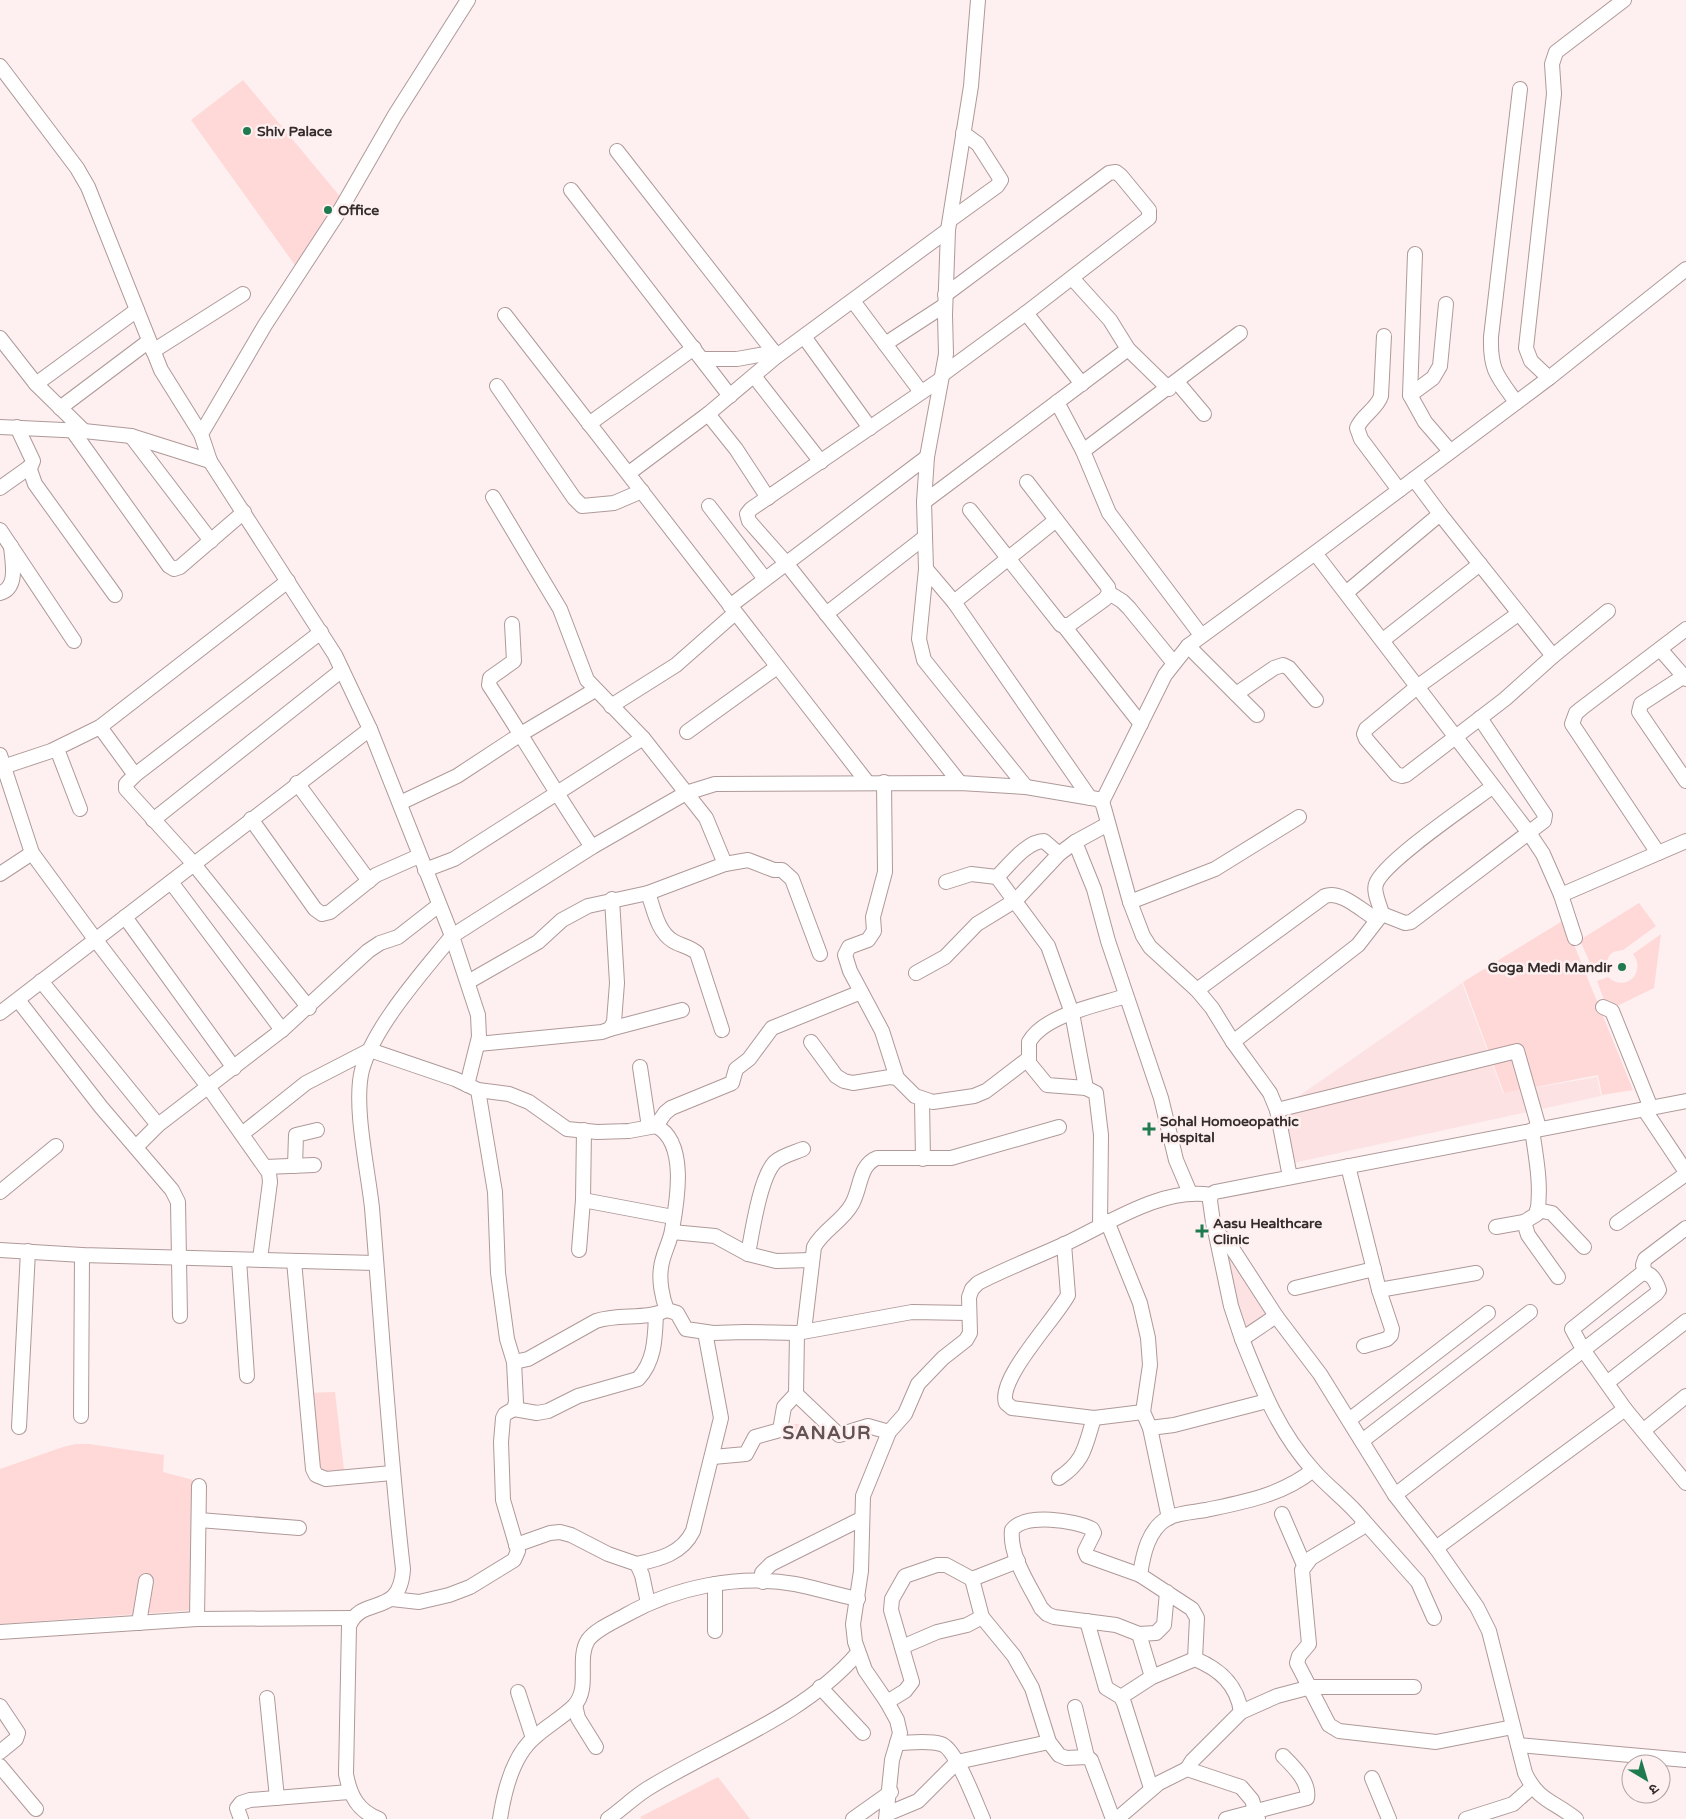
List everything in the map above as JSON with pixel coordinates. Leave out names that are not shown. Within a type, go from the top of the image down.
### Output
[{"type":"street","points":[[201,434],[265,325],[342,207],[395,115],[468,0]]},
{"type":"street","points":[[978,0],[971,86],[949,225],[945,300],[946,354],[927,458],[924,502],[926,569],[919,639],[924,660],[1026,787]]},
{"type":"street","points":[[1549,378],[1531,360],[1526,348],[1554,94],[1552,58],[1556,52],[1624,0]]},
{"type":"street","points":[[0,66],[84,181],[107,231],[151,346],[168,382],[201,434],[210,461],[335,655],[370,729],[400,802],[419,856],[452,936],[478,1015],[478,1044],[473,1087],[495,1192],[498,1273],[507,1339],[514,1362],[516,1402],[514,1409],[503,1418],[501,1472],[503,1500],[518,1551],[514,1560],[459,1592],[419,1602],[392,1599],[352,1618],[349,1626],[346,1774],[349,1792],[356,1804],[371,1818]]},
{"type":"street","points":[[1516,402],[1496,375],[1492,365],[1490,337],[1520,88]]},
{"type":"street","points":[[629,473],[708,414],[754,376],[776,354],[805,338],[997,186],[1001,180],[978,144],[964,133]]},
{"type":"street","points":[[617,151],[776,354]]},
{"type":"street","points":[[885,344],[945,300],[1102,177],[1116,172],[1149,210],[1149,218],[942,377],[751,509],[747,514],[749,522],[786,563],[960,783]]},
{"type":"street","points":[[571,190],[730,396]]},
{"type":"street","points":[[1415,254],[1410,395],[1425,422],[1450,451]]},
{"type":"street","points":[[1096,800],[1141,724],[1173,662],[1188,646],[1549,378],[1686,269]]},
{"type":"street","points":[[1072,278],[1114,324],[1128,349],[1173,385],[1204,414]]},
{"type":"street","points":[[60,408],[151,346],[243,294]]},
{"type":"street","points":[[853,301],[921,392]]},
{"type":"street","points":[[1410,395],[1437,373],[1440,366],[1446,304]]},
{"type":"street","points":[[36,384],[137,310]]},
{"type":"street","points":[[1026,313],[1082,384]]},
{"type":"street","points":[[505,315],[867,782]]},
{"type":"street","points":[[1083,450],[1173,385],[1240,333]]},
{"type":"street","points":[[1384,336],[1382,396],[1378,403],[1359,422],[1357,428],[1361,439],[1399,490]]},
{"type":"street","points":[[0,338],[36,384],[60,408],[78,430],[169,566],[174,568],[180,567],[244,512]]},
{"type":"street","points":[[805,338],[870,428]]},
{"type":"street","points":[[589,424],[694,348]]},
{"type":"street","points":[[924,502],[1128,349]]},
{"type":"street","points":[[703,359],[737,359],[776,354]]},
{"type":"street","points":[[754,376],[821,462]]},
{"type":"street","points":[[497,386],[578,503],[586,508],[614,503],[642,491]]},
{"type":"street","points":[[1057,402],[1083,450],[1114,521],[1201,636]]},
{"type":"street","points":[[708,414],[736,449],[768,498]]},
{"type":"street","points":[[0,427],[78,430],[131,436],[210,461]]},
{"type":"street","points":[[0,488],[29,467],[33,457],[17,427]]},
{"type":"street","points":[[131,436],[211,541]]},
{"type":"street","points":[[611,706],[676,665],[765,579],[927,458]]},
{"type":"street","points":[[29,467],[35,484],[115,595]]},
{"type":"street","points":[[1414,479],[1518,614],[1553,656]]},
{"type":"street","points":[[1027,482],[1108,587],[1109,593],[1106,599],[1069,625],[1064,626]]},
{"type":"street","points":[[493,497],[560,609],[587,680],[594,690],[643,738],[686,793],[709,825],[725,864]]},
{"type":"street","points":[[710,506],[765,579]]},
{"type":"street","points":[[970,510],[1141,724]]},
{"type":"street","points":[[1347,592],[1440,514]]},
{"type":"street","points":[[954,602],[1056,520]]},
{"type":"street","points":[[0,530],[74,641]]},
{"type":"street","points":[[826,614],[925,537]]},
{"type":"street","points":[[0,593],[6,591],[11,584],[11,545]]},
{"type":"street","points":[[1315,553],[1347,592],[1492,787],[1529,833],[1543,854],[1561,895],[1575,938]]},
{"type":"street","points":[[1383,640],[1480,564]]},
{"type":"street","points":[[926,569],[954,602],[1096,800],[1108,824],[1130,902],[1143,936],[1150,947],[1197,990],[1212,1008],[1233,1042],[1270,1093],[1277,1110],[1290,1177]]},
{"type":"street","points":[[260,1260],[270,1182],[269,1173],[209,1088],[95,940],[32,852],[1,763],[57,749],[100,727],[288,581]]},
{"type":"street","points":[[1109,593],[1129,608],[1173,662]]},
{"type":"street","points":[[1518,614],[1417,687],[1366,730],[1364,734],[1366,740],[1396,774],[1402,776],[1456,738],[1608,611]]},
{"type":"street","points":[[512,624],[514,661],[488,682],[556,795],[592,847]]},
{"type":"street","points":[[1658,853],[1572,724],[1573,719],[1582,708],[1686,629]]},
{"type":"street","points":[[309,1008],[193,863],[126,788],[126,784],[135,775],[321,632]]},
{"type":"street","points":[[1188,646],[1257,714]]},
{"type":"street","points":[[1660,649],[1685,677],[1641,704],[1639,712],[1686,781]]},
{"type":"street","points":[[1236,694],[1274,668],[1283,665],[1289,668],[1316,700]]},
{"type":"street","points":[[687,732],[777,667]]},
{"type":"street","points":[[153,820],[342,670]]},
{"type":"street","points":[[400,802],[457,776],[521,734],[594,690]]},
{"type":"street","points":[[1197,990],[1325,896],[1332,894],[1339,896],[1379,916],[1405,923],[1411,922],[1544,821],[1545,815],[1480,718]]},
{"type":"street","points":[[100,727],[135,775]]},
{"type":"street","points":[[0,1013],[172,882],[193,863],[297,783],[370,729]]},
{"type":"street","points":[[425,870],[454,859],[643,738]]},
{"type":"street","points":[[57,749],[80,809]]},
{"type":"street","points":[[884,782],[885,872],[873,917],[874,931],[868,940],[849,947],[845,956],[861,992],[882,1031],[897,1078],[915,1096],[922,1100],[946,1101],[974,1096],[996,1085],[1028,1059]]},
{"type":"street","points":[[297,783],[368,881]]},
{"type":"street","points":[[392,1599],[402,1585],[403,1569],[392,1473],[375,1263],[358,1094],[362,1067],[396,1006],[452,936],[592,847],[686,793],[715,784],[960,783],[1026,787],[1096,800]]},
{"type":"street","points":[[1233,1042],[1367,937],[1379,916],[1375,889],[1379,878],[1414,845],[1492,787]]},
{"type":"street","points":[[1130,902],[1215,869],[1299,817]]},
{"type":"street","points":[[251,819],[315,909],[322,914],[330,912],[368,881],[386,870],[419,856]]},
{"type":"street","points":[[916,973],[945,957],[977,924],[1016,900],[1059,854],[1075,842],[1108,824]]},
{"type":"street","points":[[997,877],[1030,846],[1038,841],[1044,841],[1059,854]]},
{"type":"street","points":[[1561,895],[1686,841]]},
{"type":"street","points":[[1075,842],[1094,889],[1126,996],[1162,1098],[1176,1160],[1190,1193]]},
{"type":"street","points":[[0,874],[32,852]]},
{"type":"street","points":[[468,982],[538,942],[576,911],[612,899],[648,893],[725,864],[748,860],[786,873],[792,879],[820,954]]},
{"type":"street","points":[[946,882],[971,874],[997,877],[1016,900],[1048,946],[1072,1012],[1086,1088]]},
{"type":"street","points":[[172,882],[282,1030]]},
{"type":"street","points":[[648,893],[661,929],[675,943],[692,949],[697,954],[722,1030]]},
{"type":"street","points":[[610,1029],[614,1022],[616,983],[612,899]]},
{"type":"street","points":[[137,1146],[158,1125],[209,1088],[309,1008],[368,951],[380,943],[398,937],[439,905]]},
{"type":"street","points":[[125,917],[234,1068]]},
{"type":"street","points":[[41,981],[158,1125]]},
{"type":"street","points":[[653,1127],[671,1108],[732,1083],[736,1069],[750,1059],[772,1028],[861,992]]},
{"type":"street","points":[[1126,996],[1072,1012],[1041,1028],[1029,1042],[1028,1059],[1048,1085],[1086,1088],[1096,1094],[1100,1116],[1103,1223],[1140,1303],[1148,1338],[1150,1365],[1143,1412],[1150,1428],[1169,1518]]},
{"type":"street","points":[[18,1000],[101,1107],[137,1146],[172,1190],[178,1202],[181,1258],[180,1316]]},
{"type":"street","points":[[1603,1007],[1612,1010],[1647,1108],[1686,1172],[1617,1223]]},
{"type":"street","points":[[478,1044],[602,1032],[682,1010]]},
{"type":"street","points":[[811,1042],[836,1076],[844,1081],[853,1083],[890,1077],[897,1078]]},
{"type":"street","points":[[242,1134],[306,1083],[370,1050],[473,1087],[509,1094],[529,1102],[567,1129],[630,1131],[653,1127],[666,1131],[674,1149],[679,1185],[672,1232],[663,1255],[660,1275],[662,1312],[650,1362],[638,1380],[578,1396],[548,1411],[537,1413],[514,1409]]},
{"type":"street","points":[[1277,1110],[1517,1051],[1536,1129],[1537,1210],[1536,1214],[1524,1222],[1496,1227]]},
{"type":"street","points":[[640,1067],[653,1127]]},
{"type":"street","points":[[922,1100],[924,1160]]},
{"type":"street","points":[[886,1817],[891,1792],[892,1760],[900,1733],[897,1720],[857,1654],[853,1624],[861,1571],[863,1496],[869,1477],[889,1432],[905,1414],[913,1394],[926,1375],[966,1340],[971,1326],[968,1313],[969,1297],[972,1289],[978,1283],[1064,1244],[1103,1223],[1146,1206],[1190,1193],[1211,1195],[1215,1192],[1290,1177],[1686,1102]]},
{"type":"street","points":[[712,1457],[746,1454],[755,1437],[780,1430],[784,1406],[796,1394],[801,1332],[813,1272],[814,1247],[818,1238],[835,1225],[852,1205],[865,1167],[870,1161],[877,1158],[924,1160],[965,1156],[1005,1142],[1059,1127]]},
{"type":"street","points":[[295,1166],[296,1135],[317,1130]]},
{"type":"street","points":[[580,1250],[584,1130]]},
{"type":"street","points":[[0,1192],[56,1146]]},
{"type":"street","points":[[748,1254],[760,1197],[770,1170],[782,1158],[803,1149]]},
{"type":"street","points":[[265,1167],[314,1165]]},
{"type":"street","points":[[1348,1166],[1379,1290],[1390,1320],[1391,1335],[1387,1339],[1364,1346]]},
{"type":"street","points":[[1211,1195],[1210,1201],[1214,1229],[1231,1306],[1267,1401],[1282,1431],[1313,1470],[1363,1520],[1418,1582],[1434,1618]]},
{"type":"street","points":[[583,1200],[673,1217]]},
{"type":"street","points":[[1537,1210],[1552,1213],[1584,1247]]},
{"type":"street","points":[[1524,1222],[1528,1235],[1558,1277]]},
{"type":"street","points":[[1394,1495],[1656,1294],[1659,1290],[1658,1285],[1646,1272],[1643,1265],[1645,1259],[1686,1228]]},
{"type":"street","points":[[1214,1229],[1232,1248],[1276,1316],[1320,1374],[1394,1495],[1436,1548],[1478,1607],[1489,1631],[1525,1773],[1532,1787],[1541,1796],[1576,1819]]},
{"type":"street","points":[[672,1232],[715,1236],[748,1254],[776,1261],[812,1260]]},
{"type":"street","points":[[1064,1244],[1068,1295],[1019,1362],[1005,1392],[1005,1399],[1012,1408],[1094,1418],[1143,1412]]},
{"type":"street","points":[[0,1250],[82,1255],[375,1263]]},
{"type":"street","points":[[18,1427],[28,1251]]},
{"type":"street","points":[[81,1416],[82,1255]]},
{"type":"street","points":[[239,1260],[246,1376]]},
{"type":"street","points":[[294,1261],[313,1469],[316,1475],[326,1479],[392,1473]]},
{"type":"street","points":[[1295,1288],[1374,1270]]},
{"type":"street","points":[[1646,1272],[1572,1329],[1584,1351],[1608,1382],[1625,1409],[1683,1475]]},
{"type":"street","points":[[1379,1290],[1476,1273]]},
{"type":"street","points":[[514,1362],[528,1359],[602,1319],[623,1315],[662,1312],[677,1313],[686,1329],[705,1332],[801,1332],[912,1312],[968,1313]]},
{"type":"street","points":[[1362,1440],[1530,1312]]},
{"type":"street","points":[[1349,1420],[1488,1313]]},
{"type":"street","points":[[1242,1339],[1276,1316]]},
{"type":"street","points":[[1608,1382],[1686,1321]]},
{"type":"street","points":[[516,1545],[550,1533],[560,1532],[571,1535],[608,1554],[637,1564],[668,1556],[689,1539],[721,1418],[705,1332]]},
{"type":"street","points":[[796,1394],[838,1435],[868,1426],[889,1432]]},
{"type":"street","points":[[1644,1430],[1686,1396]]},
{"type":"street","points":[[1150,1428],[1174,1425],[1267,1401]]},
{"type":"street","points":[[1436,1548],[1625,1409]]},
{"type":"street","points":[[1059,1478],[1074,1469],[1082,1457],[1094,1418]]},
{"type":"street","points":[[1140,1575],[1143,1556],[1151,1537],[1158,1527],[1169,1518],[1244,1502],[1291,1486],[1313,1470]]},
{"type":"street","points":[[197,1619],[199,1486]]},
{"type":"street","points":[[1282,1514],[1304,1565]]},
{"type":"street","points":[[763,1582],[762,1573],[771,1564],[861,1519]]},
{"type":"street","points":[[1167,1592],[1164,1625],[1156,1633],[1139,1634],[1116,1625],[1047,1614],[1018,1561],[1012,1536],[1015,1526],[1059,1519],[1092,1529],[1094,1533],[1085,1551],[1087,1556],[1140,1575],[1184,1602],[1192,1609],[1197,1618],[1195,1659]]},
{"type":"street","points":[[199,1520],[299,1528]]},
{"type":"street","points":[[1363,1520],[1361,1528],[1311,1558],[1302,1570],[1310,1644],[1299,1656],[1298,1663],[1329,1724],[1338,1731],[1436,1742],[1513,1726]]},
{"type":"street","points":[[972,1579],[1018,1561]]},
{"type":"street","points":[[637,1564],[642,1575],[648,1603]]},
{"type":"street","points":[[887,1702],[905,1691],[912,1682],[891,1610],[892,1598],[898,1583],[905,1576],[937,1565],[946,1565],[972,1579],[982,1617],[1014,1656],[1032,1688],[1049,1742],[1059,1755],[1066,1758],[1087,1756]]},
{"type":"street","points":[[139,1623],[146,1581]]},
{"type":"street","points":[[500,1819],[520,1755],[533,1738],[575,1705],[582,1688],[585,1648],[589,1640],[598,1632],[648,1603],[678,1592],[715,1584],[763,1582],[794,1584],[858,1599]]},
{"type":"street","points":[[715,1584],[715,1631]]},
{"type":"street","points":[[902,1647],[937,1632],[967,1625],[982,1617]]},
{"type":"street","points":[[0,1632],[197,1619],[352,1618]]},
{"type":"street","points":[[1087,1621],[1106,1688],[1121,1698],[1152,1788]]},
{"type":"street","points":[[1139,1634],[1152,1677]]},
{"type":"street","points":[[612,1818],[648,1788],[787,1712],[843,1670],[857,1654]]},
{"type":"street","points":[[1121,1698],[1152,1677],[1195,1659]]},
{"type":"street","points":[[1195,1659],[1225,1676],[1237,1693],[1241,1712]]},
{"type":"street","points":[[820,1687],[863,1733]]},
{"type":"street","points":[[1117,1819],[1152,1788],[1187,1769],[1241,1712],[1277,1696],[1311,1687],[1414,1687]]},
{"type":"street","points":[[518,1692],[533,1738]]},
{"type":"street","points":[[267,1698],[277,1798]]},
{"type":"street","points":[[575,1705],[578,1718],[596,1747]]},
{"type":"street","points":[[0,1706],[18,1733],[16,1739],[0,1752]]},
{"type":"street","points":[[1074,1707],[1087,1756],[1091,1760],[1113,1819]]},
{"type":"street","points":[[886,1817],[923,1797],[957,1762],[1049,1742]]},
{"type":"street","points":[[897,1743],[943,1744],[957,1762],[983,1819]]},
{"type":"street","points":[[1518,1745],[1686,1760]]},
{"type":"street","points":[[1226,1819],[1256,1815],[1308,1796],[1299,1774],[1283,1756]]},
{"type":"street","points":[[0,1766],[36,1809]]},
{"type":"street","points":[[1187,1769],[1241,1787],[1252,1800],[1256,1815]]},
{"type":"street","points":[[1372,1778],[1389,1819]]},
{"type":"street","points":[[1466,1819],[1514,1804],[1532,1787]]},
{"type":"street","points":[[241,1819],[236,1808],[241,1803],[349,1792]]},
{"type":"street","points":[[853,1819],[891,1792]]},
{"type":"shaded area","points":[[243,80],[343,200],[297,268],[191,120]]},
{"type":"shaded area","points":[[1639,903],[1656,926],[1623,950],[1613,952],[1605,966],[1593,970],[1580,940]]},
{"type":"shaded area","points":[[1564,920],[1633,1090],[1602,1095],[1598,1075],[1504,1093],[1463,982]]},
{"type":"shaded area","points":[[1661,934],[1654,988],[1615,1007],[1610,1001],[1604,1000],[1597,981],[1608,977],[1621,983],[1632,979],[1636,974],[1637,968],[1637,961],[1633,954]]},
{"type":"shaded area","points":[[1462,983],[1503,1093],[1597,1077],[1601,1096],[1293,1163],[1280,1109]]},
{"type":"shaded area","points":[[1224,1238],[1275,1315],[1240,1334]]},
{"type":"shaded area","points":[[335,1392],[344,1470],[310,1472],[305,1393]]},
{"type":"shaded area","points":[[784,1424],[804,1424],[804,1438],[785,1438]]},
{"type":"shaded area","points":[[76,1444],[89,1444],[164,1455],[163,1472],[193,1480],[194,1610],[0,1624],[0,1469]]},
{"type":"shaded area","points":[[718,1777],[750,1819],[642,1819],[640,1817]]},
{"type":"place","name":"Shiv Palace","points":[[247,131]]},
{"type":"place","name":"Office","points":[[328,210]]},
{"type":"place","name":"Goga Medi Mandir","points":[[1622,967]]},
{"type":"place","name":"Sohal Homoeopathic Hospital","points":[[1149,1129]]},
{"type":"place","name":"Aasu Healthcare Clinic","points":[[1202,1231]]},
{"type":"district","name":"SANAUR","points":[[827,1432]]}]
